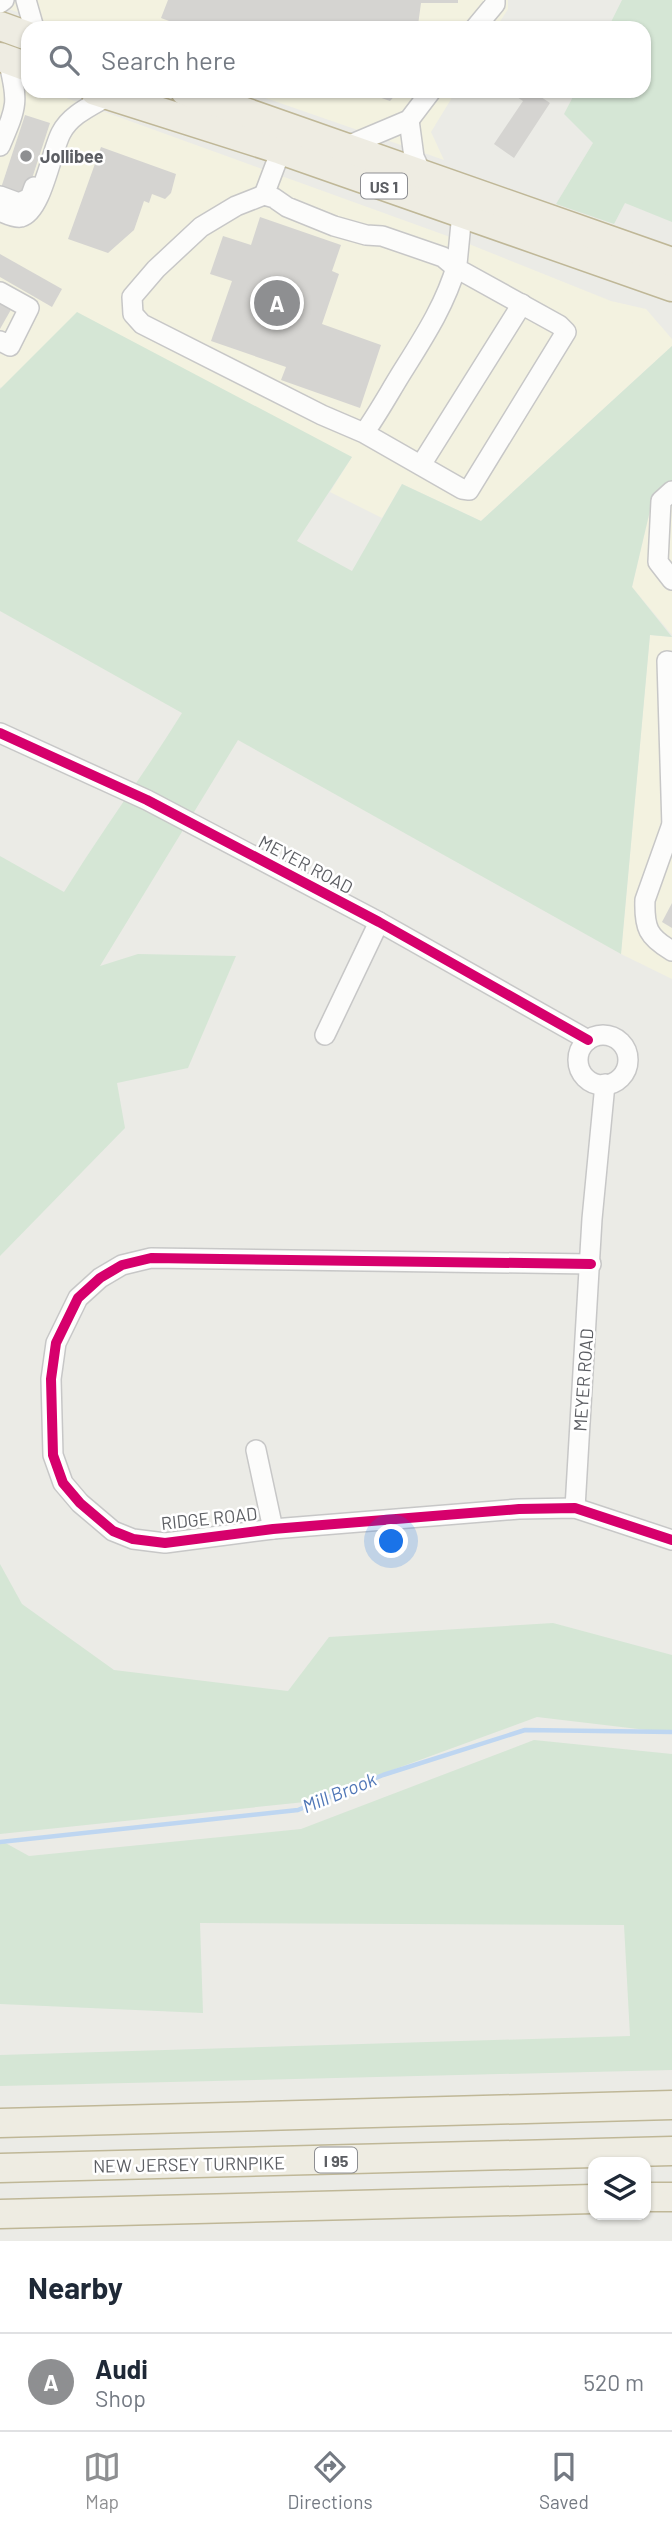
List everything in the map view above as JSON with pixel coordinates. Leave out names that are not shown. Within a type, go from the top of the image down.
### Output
[{"type":"highway","points":[[0,26],[21,34]]},
{"type":"highway","name":"US 1","points":[[117,98],[281,150],[672,287]]},
{"type":"highway","name":"US 1","points":[[205,98],[672,262]]},
{"type":"highway","points":[[0,2123],[672,2105]]},
{"type":"highway","name":"NEW JERSEY TURNPIKE","points":[[0,2168],[672,2151]]},
{"type":"highway","points":[[651,2197],[672,2197]]},
{"type":"highway","points":[[0,2214],[588,2199]]},
{"type":"street","points":[[0,3],[4,0]]},
{"type":"street","points":[[26,0],[32,21]]},
{"type":"street","points":[[481,21],[495,5],[495,0]]},
{"type":"street","points":[[0,164],[15,112],[16,93],[12,61]]},
{"type":"street","points":[[0,196],[19,203],[26,202],[37,181],[47,149],[75,116],[95,98]]},
{"type":"street","points":[[345,147],[409,120],[425,98]]},
{"type":"street","points":[[0,146],[15,112]]},
{"type":"street","points":[[409,120],[414,157],[422,174]]},
{"type":"street","points":[[0,211],[21,217],[34,208],[61,132]]},
{"type":"street","points":[[264,195],[281,150]]},
{"type":"street","points":[[264,195],[274,198],[287,208],[334,226],[366,235],[382,236],[443,257],[456,268],[559,325],[566,332],[469,490],[462,489],[364,433],[176,342],[142,324],[133,314],[132,297],[201,227],[236,206],[264,195]]},
{"type":"street","points":[[364,433],[432,324],[449,290],[456,268],[462,213]]},
{"type":"street","points":[[0,292],[29,308],[10,346],[0,341]]},
{"type":"street","points":[[421,465],[522,304]]},
{"type":"street","points":[[672,491],[661,501],[658,562],[672,580]]},
{"type":"street","points":[[672,662],[667,661],[671,828],[645,900],[644,911],[645,926],[659,943],[672,951]]},
{"type":"street","name":"MEYER ROAD","points":[[0,733],[147,800],[379,922],[588,1040],[603,1035],[611,1036],[624,1047],[627,1063],[625,1071],[620,1077],[606,1084],[592,1219],[575,1508]]},
{"type":"street","points":[[325,1035],[379,922]]},
{"type":"street","points":[[588,1040],[579,1053],[580,1069],[590,1081],[606,1084]]},
{"type":"street","name":"RIDGE ROAD","points":[[591,1264],[151,1258],[122,1265],[100,1278],[78,1298],[56,1343],[51,1379],[54,1455],[63,1483],[80,1503],[113,1531],[133,1539],[165,1543],[273,1529],[519,1509],[575,1508],[672,1540]]},
{"type":"street","points":[[256,1450],[273,1529]]},
{"type":"shaded area","points":[[0,0],[508,0],[508,9],[500,21],[43,21],[0,6]]},
{"type":"shaded area","points":[[622,0],[672,0],[672,222],[625,203],[614,224],[556,204],[593,143],[564,114],[572,98],[651,98],[651,21],[612,21]]},
{"type":"shaded area","points":[[0,74],[21,82],[21,98],[66,98],[464,242],[611,301],[646,309],[672,339],[672,346],[481,521],[402,484],[382,518],[330,492],[352,457],[0,387]]},
{"type":"shaded area","points":[[265,98],[452,98],[431,132],[444,160]]},
{"type":"shaded area","points":[[77,312],[352,457],[297,541],[352,571],[402,484],[481,521],[672,346],[672,481],[652,502],[632,587],[672,637],[650,635],[621,954],[238,740],[100,966],[138,954],[236,956],[188,1068],[117,1083],[125,1128],[0,1256],[0,856],[64,892],[182,713],[0,611],[0,389]]},
{"type":"shaded area","points":[[672,481],[672,635],[632,587],[652,502]]},
{"type":"shaded area","points":[[650,635],[672,637],[672,979],[621,954]]},
{"type":"shaded area","points":[[0,1564],[22,1604],[114,1670],[288,1691],[329,1637],[553,1623],[672,1655],[672,1733],[537,1717],[305,1802],[0,1834]]},
{"type":"shaded area","points":[[534,1740],[672,1754],[672,2070],[0,2086],[0,2055],[630,2036],[624,1925],[200,1923],[203,2013],[0,2004],[0,1840],[29,1856],[301,1829]]},
{"type":"building","points":[[168,0],[458,0],[458,3],[421,3],[419,21],[169,21],[161,18]]},
{"type":"building","points":[[518,98],[542,98],[550,103],[514,158],[494,144],[523,101]]},
{"type":"building","name":"Jollibee","points":[[25,115],[50,123],[26,197],[1,188]]},
{"type":"building","points":[[101,147],[176,174],[171,193],[165,199],[152,194],[149,203],[144,201],[134,230],[108,253],[68,239]]},
{"type":"building","points":[[260,217],[341,245],[332,271],[339,274],[322,324],[381,345],[360,408],[281,380],[286,367],[211,341],[232,281],[210,274],[223,236],[251,245]]},
{"type":"building","points":[[0,254],[62,289],[52,307],[0,277]]},
{"type":"building","points":[[0,299],[13,306],[0,329]]},
{"type":"building","points":[[672,903],[672,928],[662,922]]},
{"type":"waterway","name":"Mill Brook","points":[[0,1842],[298,1810],[383,1775],[525,1730],[672,1732]]},
{"type":"cycle path","points":[[0,733],[147,800],[379,922],[588,1040]]},
{"type":"cycle path","points":[[591,1264],[151,1258],[122,1265],[100,1278],[78,1298],[56,1343],[51,1379],[53,1455],[63,1483],[80,1503],[113,1531],[133,1539],[165,1543],[273,1529],[519,1509],[575,1508],[672,1540]]},
{"type":"place","name":"Jollibee","points":[[26,156]]},
{"type":"place","name":"Audi","points":[[277,303]]}]
